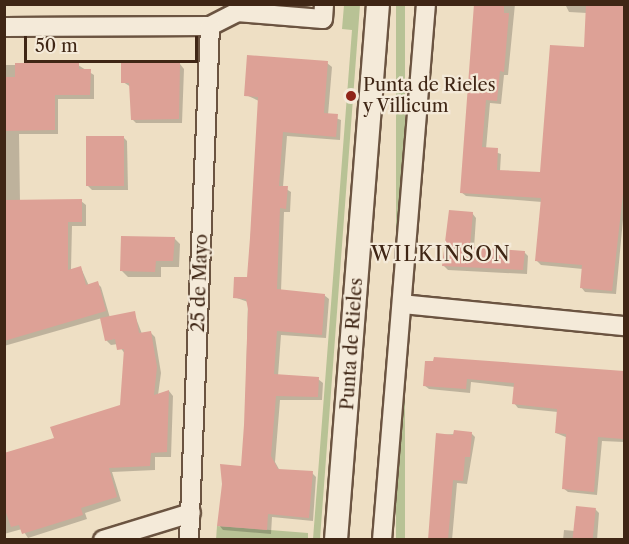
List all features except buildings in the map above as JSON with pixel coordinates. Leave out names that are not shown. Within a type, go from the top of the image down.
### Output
[{"type":"street","name":"Punta de Rieles","points":[[336,540],[378,4]]},
{"type":"street","points":[[382,540],[426,4]]},
{"type":"street","points":[[4,27],[210,26],[237,12],[324,12]]},
{"type":"street","name":"25 de Mayo","points":[[189,540],[210,26]]},
{"type":"street","points":[[402,303],[624,326]]},
{"type":"street","points":[[103,540],[191,513]]},
{"type":"green space","points":[[344,5],[360,5],[320,539],[313,539],[352,30],[342,29]]},
{"type":"green space","points":[[396,5],[405,5],[405,540],[396,540]]},
{"type":"green space","points":[[217,526],[308,533],[308,539],[216,540]]},
{"type":"place","name":"Punta de Rieles y Villicum","points":[[351,96]]},
{"type":"district","name":"WILKINSON","points":[[441,254]]}]
